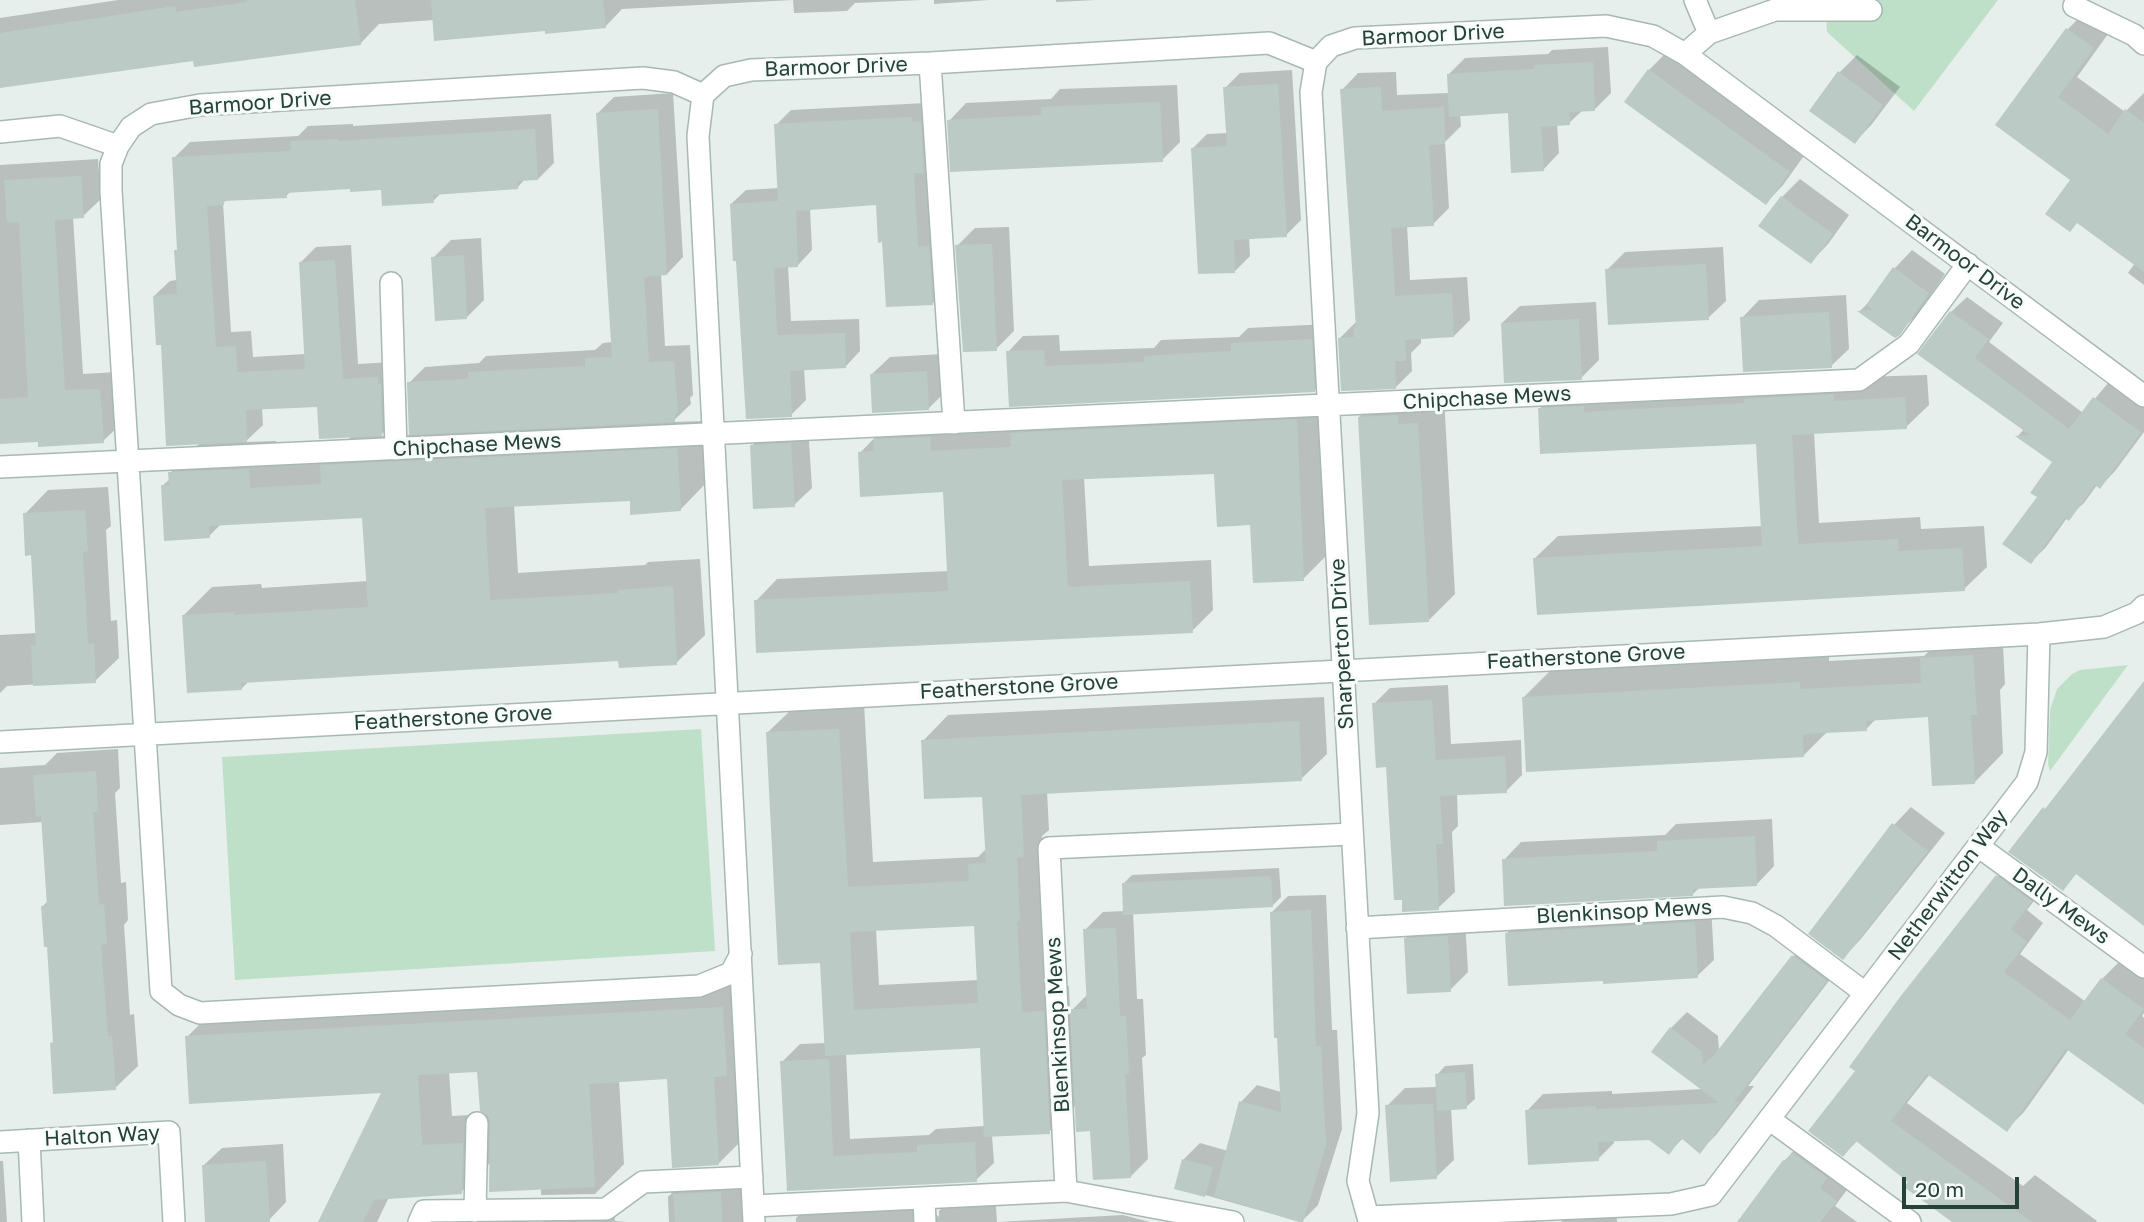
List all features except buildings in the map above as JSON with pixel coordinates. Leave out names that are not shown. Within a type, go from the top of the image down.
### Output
[{"type":"street","points":[[1695,0],[1709,33]]},
{"type":"street","points":[[2074,6],[2141,34]]},
{"type":"street","points":[[1685,54],[1709,33],[1775,10],[1871,10]]},
{"type":"street","name":"Barmoor Drive","points":[[118,146],[131,127],[151,114],[200,106],[643,78],[674,82],[703,95],[724,76],[751,70],[930,63],[1269,43],[1316,62],[1331,47],[1355,38],[1606,26],[1653,36],[1685,54],[2144,396]]},
{"type":"street","name":"Sharperton Drive","points":[[1316,62],[1311,92],[1368,1113],[1358,1181],[1366,1220]]},
{"type":"street","points":[[930,63],[954,423]]},
{"type":"street","points":[[703,95],[698,136],[753,1214],[924,1198],[1066,1191],[1233,1222]]},
{"type":"street","points":[[0,132],[60,126],[118,146],[111,164],[111,177],[161,990],[179,1005],[200,1013],[699,986],[731,973],[741,954]]},
{"type":"street","name":"Chipchase Mews","points":[[0,467],[1859,380],[1909,344],[1968,264]]},
{"type":"street","points":[[390,283],[396,449]]},
{"type":"street","points":[[2039,634],[2104,627],[2137,613],[2144,606]]},
{"type":"street","name":"Featherstone Grove","points":[[0,742],[2039,634]]},
{"type":"street","name":"Netherwitton Way","points":[[1366,1220],[1671,1204],[1711,1195],[2027,782],[2036,752],[2039,634]]},
{"type":"street","name":"Blenkinsop Mews","points":[[1066,1191],[1049,848],[1352,834]]},
{"type":"street","name":"Dally Mews","points":[[1978,846],[2144,967]]},
{"type":"street","name":"Blenkinsop Mews","points":[[1357,928],[1723,907],[1752,913],[1776,926],[1865,993]]},
{"type":"street","points":[[1769,1119],[1910,1222]]},
{"type":"street","points":[[475,1211],[477,1124]]},
{"type":"street","name":"Halton Way","points":[[0,1142],[169,1132],[174,1222]]},
{"type":"street","name":"Halton Way","points":[[29,1140],[33,1222]]},
{"type":"street","points":[[419,1222],[424,1211],[606,1209],[643,1182],[752,1177]]},
{"type":"street","points":[[924,1198],[925,1222]]},
{"type":"green space","points":[[1825,0],[1998,0],[1914,111],[1827,32]]},
{"type":"green space","points":[[2128,665],[2050,771],[2050,710],[2057,689],[2080,670]]},
{"type":"green space","points":[[701,729],[715,951],[235,980],[222,757]]}]
